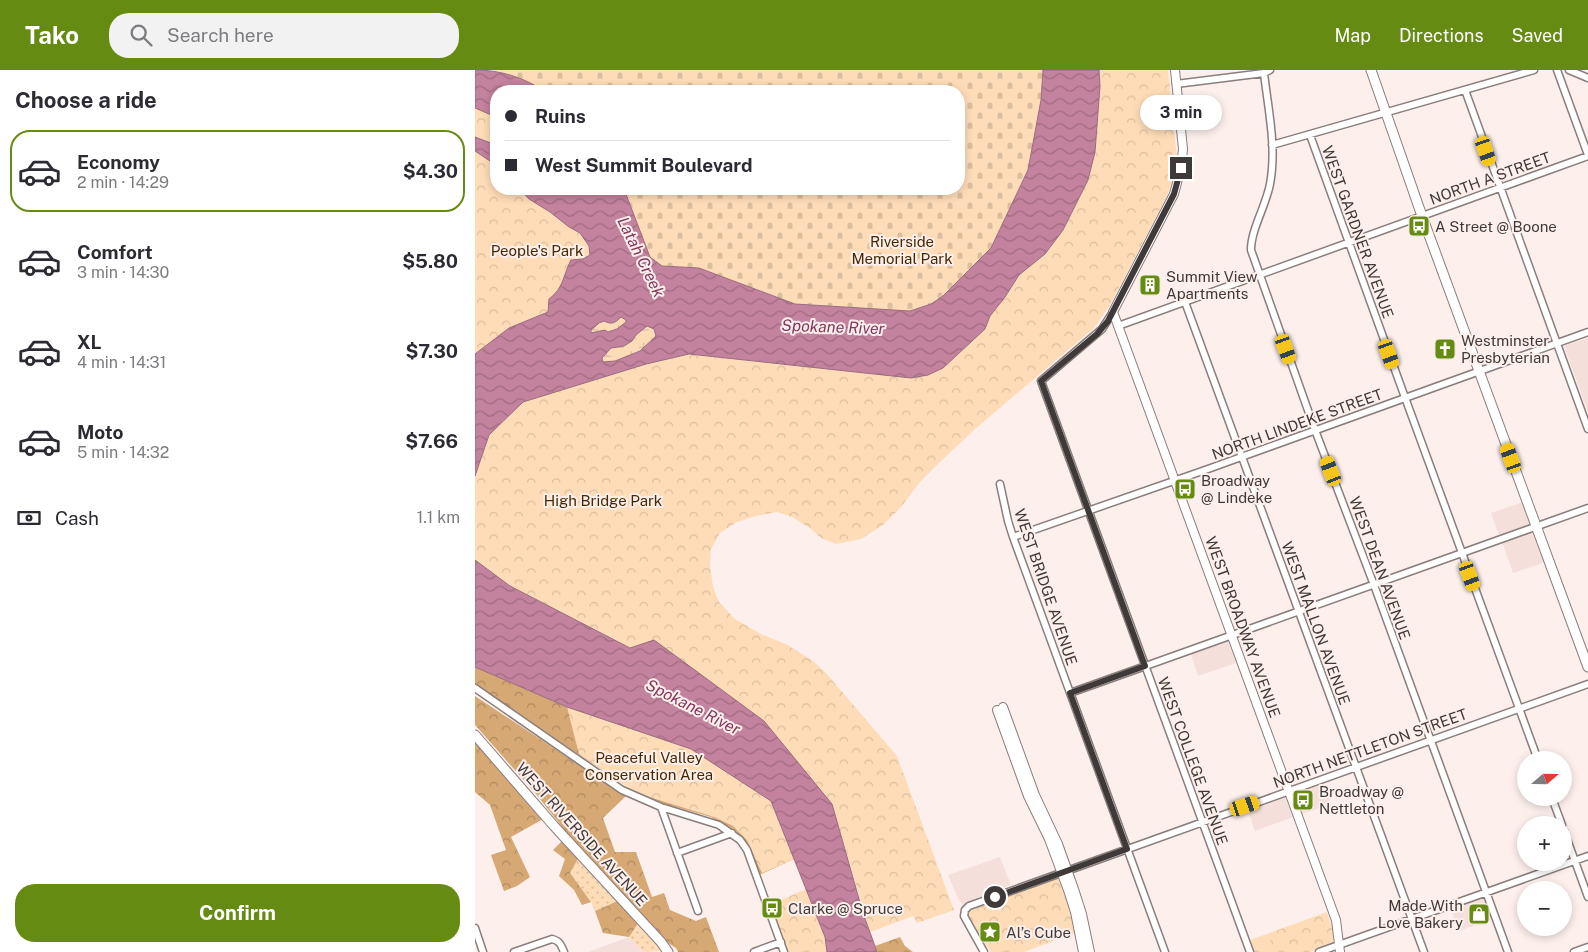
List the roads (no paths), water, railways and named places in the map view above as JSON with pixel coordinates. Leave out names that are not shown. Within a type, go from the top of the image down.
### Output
[{"type":"main road","points":[[1371,70],[1588,667]]},
{"type":"main road","name":"WEST RIVERSIDE AVENUE","points":[[475,735],[668,952]]},
{"type":"street","points":[[1113,312],[1174,194],[1178,181],[1183,149],[1175,70]]},
{"type":"street","points":[[1272,145],[1534,70]]},
{"type":"street","points":[[1557,70],[1588,156]]},
{"type":"street","points":[[1569,70],[1588,78]]},
{"type":"street","points":[[1176,84],[1267,71]]},
{"type":"street","name":"WEST DEAN AVENUE","points":[[1267,71],[1272,145],[1269,189],[1266,203],[1251,240],[1251,250],[1315,430],[1374,585],[1507,952]]},
{"type":"street","points":[[1465,90],[1588,429]]},
{"type":"street","name":"WEST GARDNER AVENUE","points":[[1310,135],[1535,751]]},
{"type":"street","name":"NORTH A STREET","points":[[1118,326],[1588,156]]},
{"type":"street","name":"WEST MALLON AVENUE","points":[[1185,302],[1424,952]]},
{"type":"street","name":"WEST BROADWAY AVENUE","points":[[1113,312],[1289,791],[1335,920],[1340,948]]},
{"type":"street","name":"WEST COLLEGE AVENUE","points":[[1113,312],[1101,329],[1041,381],[1250,952]]},
{"type":"street","name":"NORTH LINDEKE STREET","points":[[1013,537],[1242,457],[1588,332]]},
{"type":"street","name":"WEST BRIDGE AVENUE","points":[[1000,484],[1013,537],[1165,952]]},
{"type":"street","points":[[1070,693],[1588,508]]},
{"type":"street","name":"NORTH NETTLETON STREET","points":[[984,952],[965,918],[965,910],[970,905],[1588,684]]},
{"type":"street","points":[[475,688],[622,790],[661,807],[719,825],[732,833],[747,850],[784,952]]},
{"type":"street","points":[[1000,709],[1012,744],[1054,836],[1075,912],[1083,952]]},
{"type":"street","points":[[661,807],[698,911]]},
{"type":"street","points":[[677,853],[732,833]]},
{"type":"street","points":[[1572,853],[1588,897]]},
{"type":"street","points":[[1319,952],[1340,948],[1412,919],[1588,856]]},
{"type":"street","points":[[1064,872],[1080,907],[1090,952]]},
{"type":"street","points":[[475,928],[483,952]]},
{"type":"street","points":[[514,952],[552,940],[558,941],[564,952]]},
{"type":"street","points":[[754,952],[781,942]]},
{"type":"street","points":[[1574,952],[1588,947]]},
{"type":"water","points":[[475,70],[511,75],[533,85],[490,85],[490,114],[475,108]]},
{"type":"water","points":[[1043,70],[1099,70],[1100,86],[1095,152],[1088,180],[1063,230],[1045,254],[1019,275],[990,316],[985,329],[943,368],[928,375],[911,378],[689,354],[646,364],[523,402],[489,435],[475,476],[475,354],[509,328],[548,312],[549,299],[558,290],[571,260],[583,259],[590,255],[589,246],[580,233],[525,195],[626,195],[650,257],[662,266],[699,268],[795,304],[910,311],[931,304],[943,296],[991,248],[1028,170],[1041,100]],"holes":[[[621,317],[626,320],[617,329],[608,332],[605,330],[591,333],[591,330],[604,321],[613,323]],[[647,326],[654,329],[656,336],[640,351],[615,361],[603,362],[602,358],[611,348],[624,346]]]},
{"type":"water","points":[[475,137],[490,143],[490,161],[475,151]]},
{"type":"water","name":"Spokane River","points":[[475,560],[510,586],[630,648],[654,640],[764,721],[832,804],[863,913],[877,952],[827,952],[825,937],[771,801],[691,749],[567,707],[475,667]]},
{"type":"place","name":"A Street @ Boone","points":[[1419,226]]},
{"type":"place","name":"Summit View Apartments","points":[[1150,285]]},
{"type":"place","name":"Westminster Presbyterian","points":[[1445,349]]},
{"type":"place","name":"Broadway @ Lindeke","points":[[1185,489]]},
{"type":"place","name":"Broadway @ Nettleton","points":[[1303,800]]},
{"type":"place","name":"Clarke @ Spruce","points":[[772,908]]},
{"type":"place","name":"Made With Love Bakery","points":[[1479,914]]},
{"type":"place","name":"Al’s Cube","points":[[990,932]]},
{"type":"park label","name":"People's Park","points":[[537,250]]},
{"type":"park label","name":"Riverside Memorial Park","points":[[902,250]]},
{"type":"park label","name":"High Bridge Park","points":[[603,500]]},
{"type":"park label","name":"Peaceful Valley Conservation Area","points":[[649,766]]},
{"type":"water label","name":"Latah Creek","points":[[641,257]]}]
